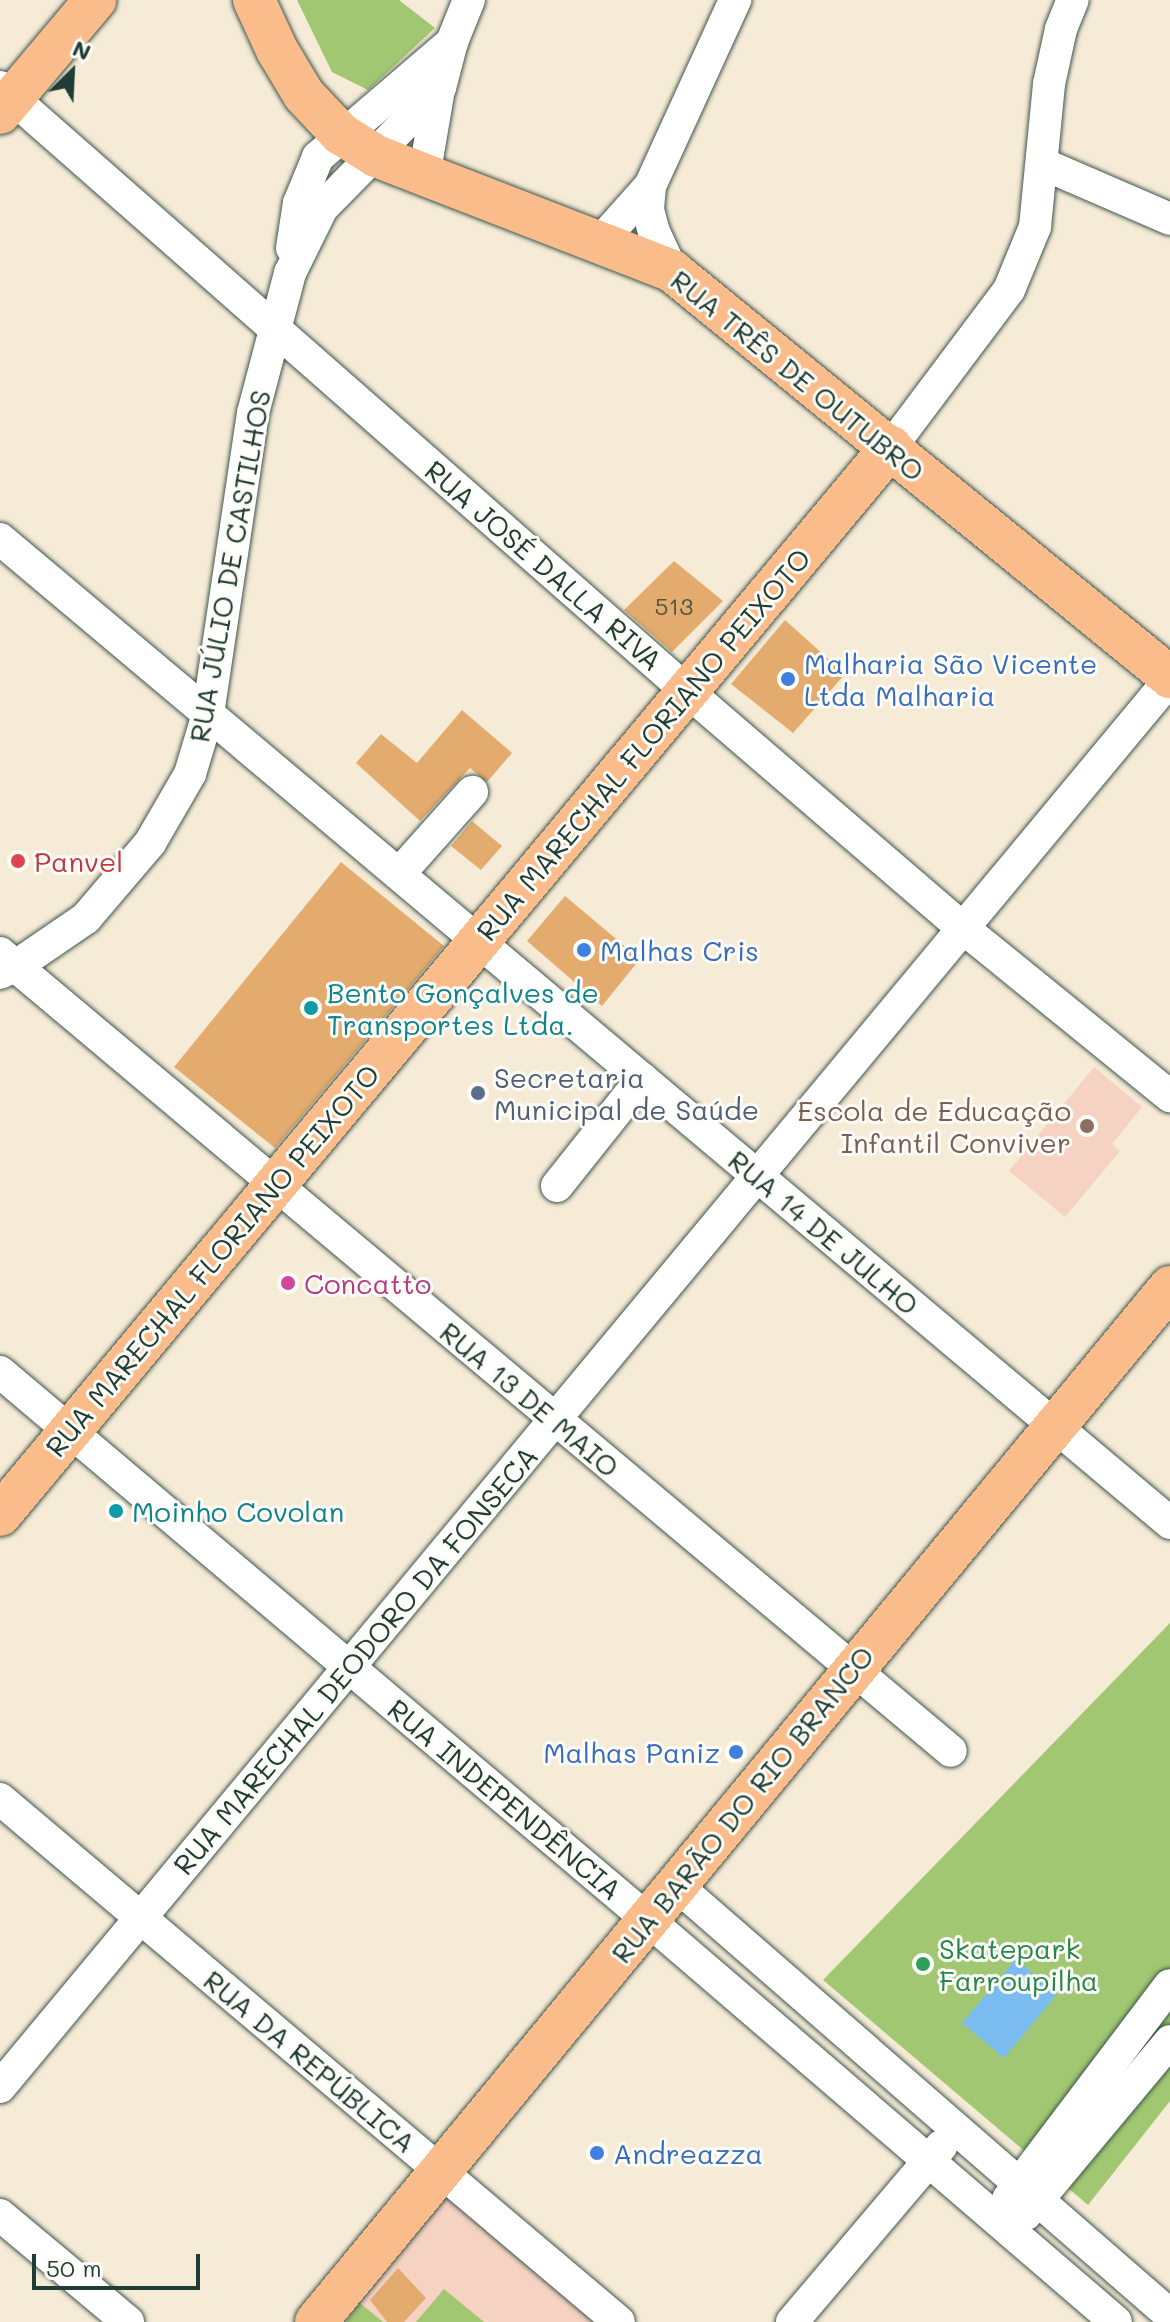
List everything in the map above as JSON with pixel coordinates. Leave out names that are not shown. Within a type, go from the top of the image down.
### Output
[{"type":"main road","points":[[4,99],[95,0]]},
{"type":"main road","points":[[254,0],[277,50],[304,95],[341,134],[376,156]]},
{"type":"main road","name":"RUA TRÊS DE OUTUBRO","points":[[376,156],[672,271],[1170,678]]},
{"type":"main road","name":"RUA MARECHAL FLORIANO PEIXOTO","points":[[0,1515],[891,447]]},
{"type":"main road","name":"RUA BARÃO DO RIO BRANCO","points":[[316,2322],[1170,1287]]},
{"type":"street","points":[[428,176],[427,159],[440,88],[452,42],[469,0]]},
{"type":"street","points":[[601,241],[633,210],[650,186],[735,0]]},
{"type":"street","name":"RUA MARECHAL FLORIANO PEIXOTO","points":[[891,447],[1009,290],[1035,227],[1049,84],[1061,29],[1073,0]]},
{"type":"street","name":"RUA JÚLIO DE CASTILHOS","points":[[290,273],[295,225],[306,183],[318,157],[341,134],[452,42]]},
{"type":"street","name":"RUA JÚLIO DE CASTILHOS","points":[[5,964],[86,918],[150,843],[190,774],[208,714],[253,413],[290,273],[322,208],[440,88]]},
{"type":"street","name":"RUA JOSÉ DALLA RIVA","points":[[4,99],[274,326],[687,691],[963,928],[1170,1096]]},
{"type":"street","points":[[1043,164],[1170,219]]},
{"type":"street","points":[[650,186],[648,210],[654,232],[672,271]]},
{"type":"street","name":"RUA 14 DE JULHO","points":[[0,539],[1170,1523]]},
{"type":"street","name":"RUA MARECHAL DEODORO DA FONSECA","points":[[0,2087],[1170,678]]},
{"type":"street","points":[[399,874],[472,792]]},
{"type":"street","name":"RUA 13 DE MAIO","points":[[5,964],[276,1185],[951,1751]]},
{"type":"street","points":[[557,1186],[642,1079]]},
{"type":"street","name":"RUA INDEPENDÊNCIA","points":[[0,1372],[1118,2322]]},
{"type":"street","name":"RUA DA REPÚBLICA","points":[[0,1799],[619,2322]]},
{"type":"street","points":[[676,1885],[1170,2315]]},
{"type":"street","points":[[1030,2193],[1170,1985]]},
{"type":"street","points":[[1002,2224],[1170,2041]]},
{"type":"street","points":[[792,2322],[956,2129]]},
{"type":"street","points":[[0,2215],[128,2322]]},
{"type":"street","points":[[1118,2322],[1145,2293]]},
{"type":"shaded area","name":"Escola de Educação Infantil Conviver","points":[[1094,1067],[1142,1107],[1112,1144],[1120,1151],[1065,1217],[1009,1171]]},
{"type":"shaded area","points":[[439,2181],[605,2322],[318,2322]]},
{"type":"green space","points":[[297,0],[399,0],[435,28],[368,90],[332,72]]},
{"type":"green space","points":[[1170,1623],[1170,2101],[1088,2205],[823,1980]]},
{"type":"green space","points":[[444,2289],[484,2322],[416,2322]]},
{"type":"green space","points":[[360,2303],[383,2322],[346,2322]]},
{"type":"water","points":[[1016,1959],[1057,1994],[1004,2058],[962,2023]]},
{"type":"building","points":[[674,561],[723,601],[672,652],[624,610]]},
{"type":"building","name":"Malharia São Vicente Ltda Malharia","points":[[785,620],[845,674],[793,733],[731,684]]},
{"type":"building","points":[[462,710],[512,753],[487,782],[470,768],[420,821],[356,763],[381,734],[417,763]]},
{"type":"building","points":[[472,821],[502,846],[481,870],[451,846]]},
{"type":"building","name":"Bento Gonçalves de Transportes Ltda.","points":[[341,862],[444,946],[275,1148],[174,1067]]},
{"type":"building","name":"Malhas Cris","points":[[565,896],[640,959],[602,1006],[527,941]]},
{"type":"building","points":[[398,2268],[426,2298],[404,2322],[387,2322],[370,2300]]},
{"type":"place","name":"Malharia São Vicente Ltda Malharia","points":[[788,679]]},
{"type":"place","name":"Panvel","points":[[18,861]]},
{"type":"place","name":"Malhas Cris","points":[[584,950]]},
{"type":"place","name":"Bento Gonçalves de Transportes Ltda.","points":[[311,1008]]},
{"type":"place","name":"Secretaria Municipal de Saúde","points":[[478,1093]]},
{"type":"place","name":"Escola de Educação Infantil Conviver","points":[[1087,1126]]},
{"type":"place","name":"Concatto","points":[[288,1283]]},
{"type":"place","name":"Moinho Covolan","points":[[116,1511]]},
{"type":"place","name":"Malhas Paniz","points":[[736,1752]]},
{"type":"place","name":"Skatepark Farroupilha","points":[[923,1964]]},
{"type":"place","name":"Andreazza","points":[[597,2153]]}]
